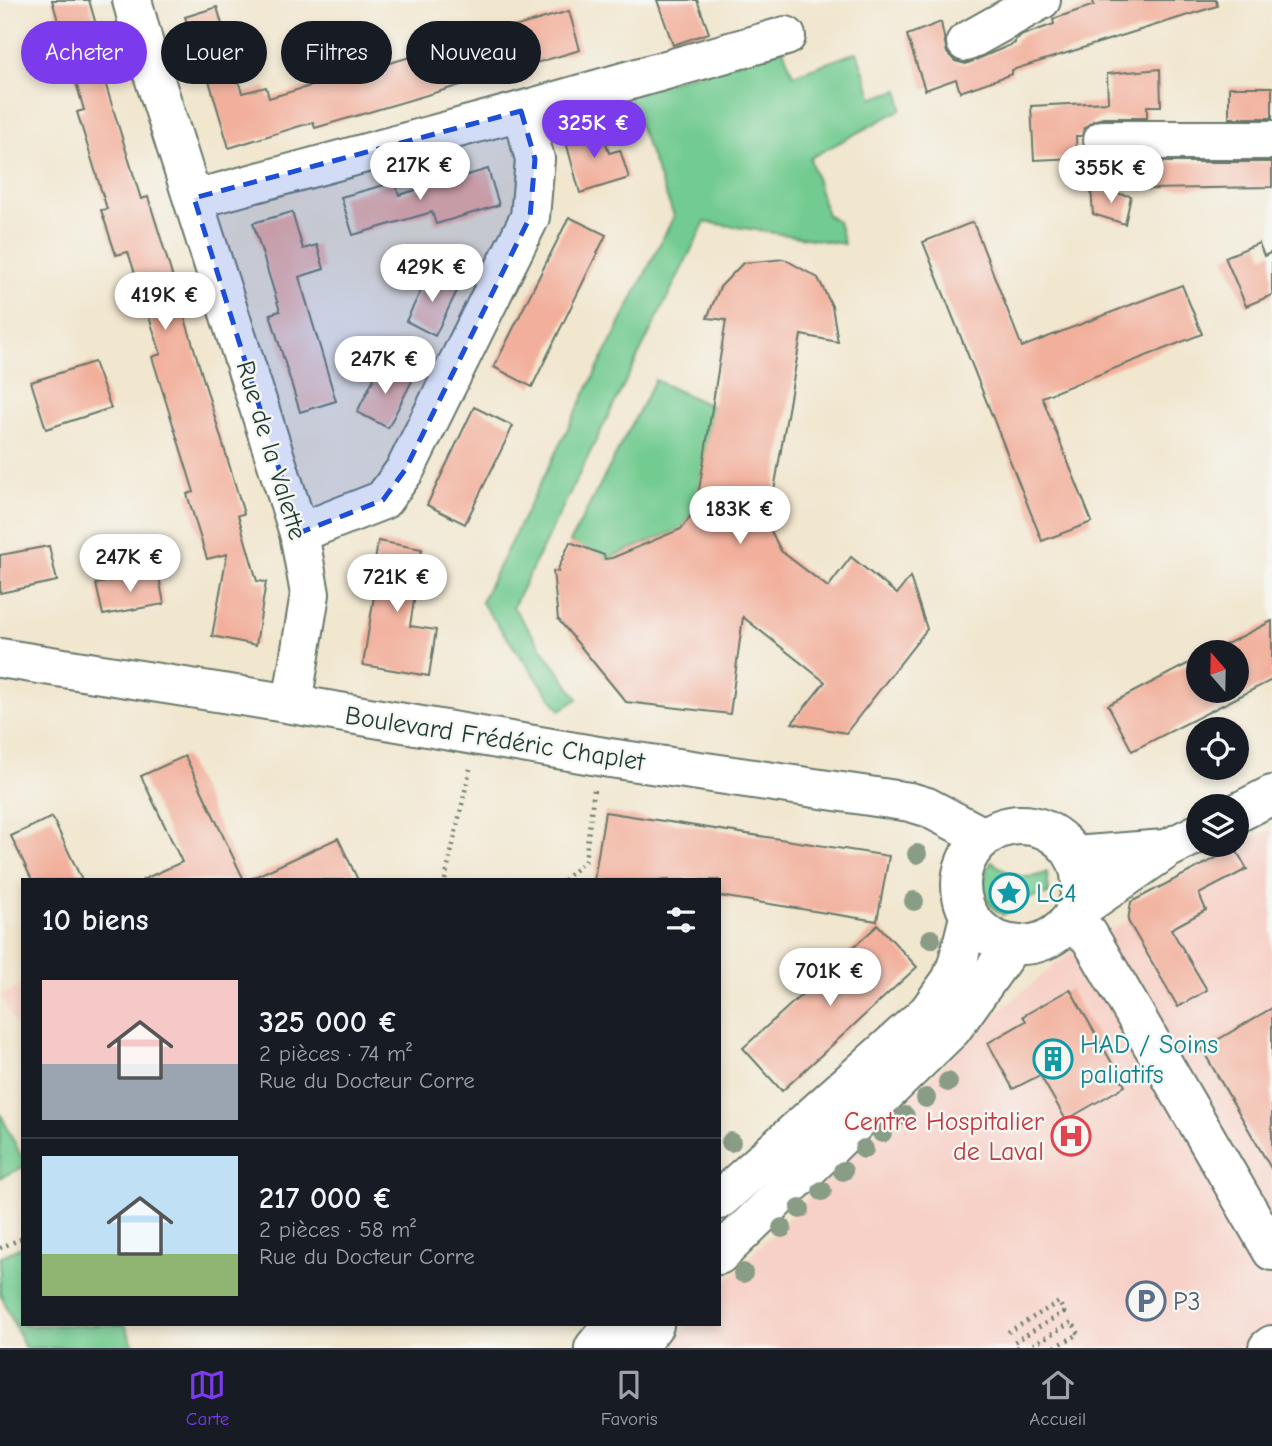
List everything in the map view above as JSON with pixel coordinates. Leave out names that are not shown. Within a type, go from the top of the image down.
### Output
[{"type":"street","name":"Rue de la Valette","points":[[132,0],[146,52],[299,533],[310,594],[292,704]]},
{"type":"street","points":[[966,42],[1041,0]]},
{"type":"street","points":[[194,198],[218,194],[786,36]]},
{"type":"street","points":[[299,533],[383,500],[405,470],[530,217],[535,159],[521,111]]},
{"type":"street","points":[[1103,141],[1272,141]]},
{"type":"street","name":"Boulevard Frédéric Chaplet","points":[[0,658],[597,756],[910,802],[927,807],[984,837]]},
{"type":"street","points":[[1249,807],[1272,795]]},
{"type":"street","points":[[1070,919],[1082,890],[1080,872],[1062,841],[1047,831],[1013,825],[998,829],[984,837],[963,865],[961,892],[969,918],[980,931],[995,941],[1012,945],[1032,945],[1051,938],[1070,919],[1183,841]]},
{"type":"street","points":[[1073,856],[1183,841]]},
{"type":"street","points":[[721,1198],[929,1012],[951,980],[969,918]]},
{"type":"street","points":[[1070,919],[1088,934],[1272,1251]]},
{"type":"street","points":[[721,1253],[953,1029],[1012,945]]},
{"type":"street","points":[[797,1130],[832,1144]]},
{"type":"street","points":[[594,1348],[611,1326]]},
{"type":"street","points":[[636,1348],[653,1326]]},
{"type":"path","points":[[567,878],[585,861],[597,756]]},
{"type":"path","points":[[445,878],[471,766]]},
{"type":"path","points":[[0,1248],[21,1239]]},
{"type":"path","points":[[1008,1332],[1059,1302],[1064,1312],[1014,1342],[1017,1348]]},
{"type":"path","points":[[1027,1348],[1072,1322],[1079,1334],[1053,1348]]},
{"type":"highlighted area","points":[[521,111],[535,159],[530,217],[405,470],[383,500],[299,533],[194,198]]},
{"type":"shaded area","name":"Centre Hospitalier de Laval","points":[[1272,829],[1272,1348],[668,1348],[688,1326],[721,1326],[721,1289],[755,1251],[987,1021],[1071,952],[1128,921],[1131,902],[1218,857],[1249,857],[1249,841]]},
{"type":"shaded area","points":[[21,986],[21,1037],[1,995]]},
{"type":"green space","points":[[783,49],[793,75],[857,52],[873,98],[899,90],[902,109],[810,158],[827,215],[838,221],[844,244],[705,222],[513,607],[578,699],[560,710],[481,602],[674,216],[627,94]]},
{"type":"green space","points":[[655,380],[713,407],[696,509],[681,529],[606,559],[570,542]]},
{"type":"green space","points":[[992,861],[1018,876],[1047,872],[1049,894],[1030,898],[1003,915],[990,904],[984,891],[985,876]]},
{"type":"green space","points":[[0,1113],[21,1156],[21,1168],[0,1178]]},
{"type":"green space","points":[[21,1247],[21,1326],[125,1326],[135,1348],[25,1348],[0,1293],[0,1257]]},
{"type":"building","points":[[52,0],[89,0],[95,21],[58,21]]},
{"type":"building","points":[[657,0],[697,0],[709,33],[673,45]]},
{"type":"building","points":[[1093,0],[1216,0],[1217,6],[1012,70],[1012,74],[960,92],[956,79],[925,90],[907,35],[941,22],[947,53],[955,61],[966,64],[1015,43],[1015,40],[1023,35],[1054,24],[1053,19],[1094,5]]},
{"type":"building","points":[[217,7],[221,21],[186,21],[185,17]]},
{"type":"building","points":[[569,11],[580,50],[541,61],[541,21],[535,21]]},
{"type":"building","points":[[406,58],[406,84],[464,84],[315,128],[313,122],[229,148],[210,84],[239,84],[242,93],[266,87],[269,98],[317,84],[392,84],[392,62]]},
{"type":"building","points":[[1160,69],[1161,106],[1147,106],[1147,118],[1103,118],[1093,121],[1084,129],[1082,136],[1076,136],[1077,158],[1034,160],[1031,106],[1108,102],[1107,74]]},
{"type":"building","points":[[76,84],[105,84],[141,199],[148,197],[244,514],[238,515],[257,581],[266,582],[256,645],[212,636],[227,554],[207,559],[187,494],[194,492],[152,357],[161,354],[128,252],[116,255],[101,210],[107,209],[77,112],[84,110]]},
{"type":"building","points":[[1229,87],[1272,87],[1272,118],[1229,118]]},
{"type":"building","points":[[601,125],[609,153],[620,150],[629,178],[580,193],[564,135]]},
{"type":"building","points":[[1147,162],[1272,162],[1272,187],[1147,189]]},
{"type":"building","points":[[488,169],[499,205],[436,224],[432,212],[353,235],[341,197],[395,182],[399,195]]},
{"type":"building","points":[[1091,189],[1131,196],[1125,224],[1093,214]]},
{"type":"building","points":[[292,212],[303,249],[317,245],[324,269],[299,277],[336,401],[300,412],[270,314],[280,311],[253,223]]},
{"type":"building","points":[[569,217],[606,235],[532,387],[494,367]]},
{"type":"building","points":[[973,222],[1022,347],[1182,285],[1202,334],[1042,397],[1092,522],[1042,541],[923,242]]},
{"type":"building","points":[[1259,243],[1264,256],[1272,252],[1272,295],[1246,306],[1225,257]]},
{"type":"building","points":[[784,259],[818,278],[832,306],[838,342],[801,335],[768,525],[781,551],[828,587],[851,557],[897,594],[910,577],[927,629],[846,733],[792,723],[825,682],[743,617],[730,714],[626,702],[558,619],[553,571],[559,572],[557,571],[570,542],[604,555],[605,559],[612,558],[681,529],[696,509],[726,320],[707,318],[720,287],[743,263]]},
{"type":"building","points":[[430,272],[459,287],[435,336],[406,321]]},
{"type":"building","points":[[94,362],[111,408],[46,429],[31,382]]},
{"type":"building","points":[[381,364],[413,379],[388,428],[357,412]]},
{"type":"building","points":[[474,407],[513,426],[465,524],[427,505]]},
{"type":"building","points":[[378,541],[422,549],[410,626],[436,630],[429,676],[363,665],[374,596],[370,596]]},
{"type":"building","points":[[49,546],[57,581],[0,593],[0,555]]},
{"type":"building","points":[[158,572],[164,604],[103,615],[96,584]]},
{"type":"building","points":[[1272,621],[1272,680],[1250,691],[1250,640],[1235,640]]},
{"type":"building","points":[[1186,665],[1186,704],[1225,704],[1199,717],[1186,717],[1186,724],[1132,751],[1108,705]]},
{"type":"building","points":[[185,756],[243,878],[146,878],[182,862],[141,776]]},
{"type":"building","points":[[605,812],[889,856],[877,921],[721,896],[721,878],[594,878]]},
{"type":"building","points":[[52,817],[81,878],[31,878],[11,836]]},
{"type":"building","points":[[338,838],[357,878],[252,878]]},
{"type":"building","points":[[1218,857],[1240,857],[1247,869],[1199,894],[1206,910],[1171,929],[1207,990],[1178,1007],[1128,921],[1131,902]]},
{"type":"building","points":[[878,925],[917,967],[782,1091],[743,1048]]},
{"type":"building","name":"HAD / Soins paliatifs","points":[[1070,989],[1125,1086],[1066,1120],[1040,1075],[1013,1089],[988,1043],[1026,1021],[1023,1016]]},
{"type":"building","points":[[1272,1008],[1272,1170],[1202,1049]]},
{"type":"place","name":"LC4","points":[[1009,893]]},
{"type":"place","name":"HAD / Soins paliatifs","points":[[1053,1059]]},
{"type":"place","name":"Centre Hospitalier de Laval","points":[[1071,1136]]},
{"type":"place","name":"P3","points":[[1146,1301]]}]
